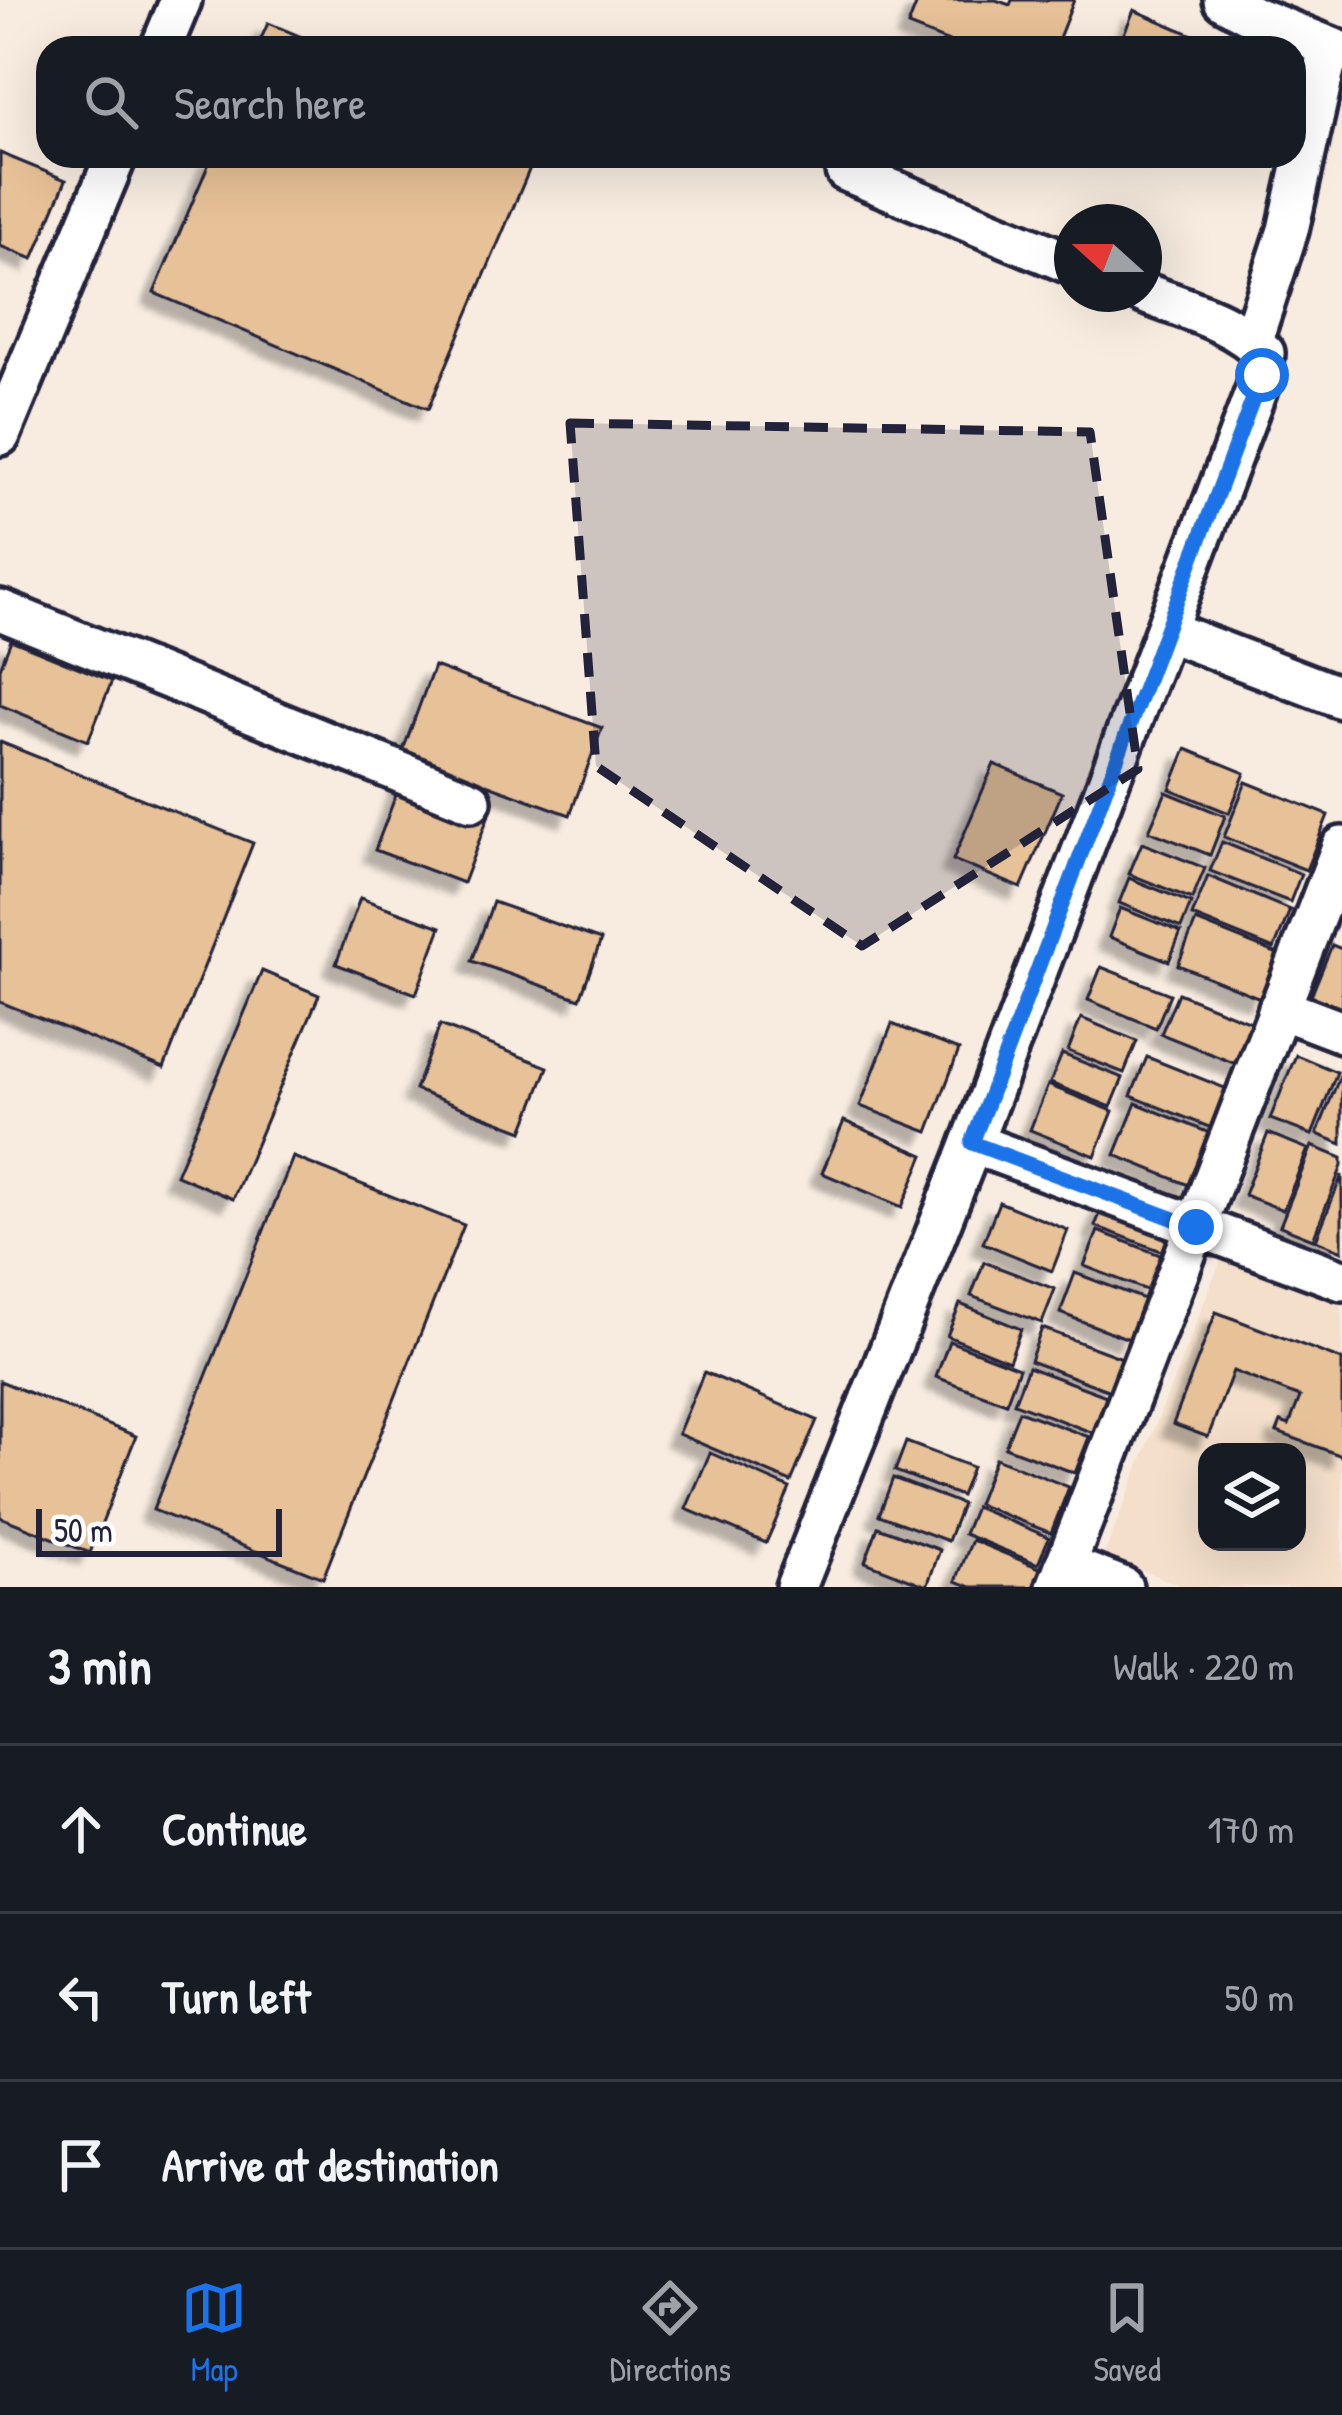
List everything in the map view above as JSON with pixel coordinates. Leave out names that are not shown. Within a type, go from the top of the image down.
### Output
[{"type":"street","points":[[166,36],[181,0]]},
{"type":"street","points":[[1224,0],[1302,36]]},
{"type":"street","points":[[1306,38],[1335,50],[1306,161]]},
{"type":"street","points":[[0,435],[111,168]]},
{"type":"street","points":[[1252,340],[1304,168]]},
{"type":"street","points":[[846,171],[1054,257]]},
{"type":"street","points":[[796,1587],[972,1143],[1262,375],[1264,353],[1252,340],[1162,300]]},
{"type":"street","points":[[0,610],[471,801]]},
{"type":"street","points":[[1167,631],[1342,698]]},
{"type":"street","points":[[1122,1587],[1061,1576],[1342,847]]},
{"type":"street","points":[[1280,1008],[1342,1032]]},
{"type":"street","points":[[972,1143],[1342,1280]]},
{"type":"highlighted area","points":[[570,423],[1090,432],[1138,769],[862,946],[596,766]]},
{"type":"shaded area","points":[[1222,1257],[1342,1305],[1342,1587],[1185,1587],[1104,1555]]},
{"type":"building","points":[[918,0],[996,0],[1010,5],[1012,0],[1074,0],[1060,36],[933,36],[908,26]]},
{"type":"building","points":[[1134,10],[1195,36],[1123,36]]},
{"type":"building","points":[[268,23],[299,36],[262,36]]},
{"type":"building","points":[[0,153],[66,180],[33,259],[0,246]]},
{"type":"building","points":[[207,168],[530,168],[428,409],[154,293]]},
{"type":"building","points":[[11,640],[112,681],[88,741],[0,705],[0,668]]},
{"type":"building","points":[[434,666],[602,728],[570,815],[402,753]]},
{"type":"building","points":[[0,742],[253,843],[164,1068],[0,1002]]},
{"type":"building","points":[[1186,749],[1245,773],[1229,813],[1170,789]]},
{"type":"building","points":[[994,764],[1062,793],[1021,888],[953,860]]},
{"type":"building","points":[[402,779],[490,812],[463,883],[375,850]]},
{"type":"building","points":[[1246,782],[1328,815],[1306,870],[1224,837]]},
{"type":"building","points":[[1166,792],[1225,816],[1210,855],[1149,831]]},
{"type":"building","points":[[1222,842],[1301,874],[1290,902],[1210,871]]},
{"type":"building","points":[[1142,843],[1205,868],[1192,899],[1129,874]]},
{"type":"building","points":[[1208,876],[1290,910],[1274,949],[1192,916]]},
{"type":"building","points":[[1129,878],[1191,903],[1181,928],[1119,903]]},
{"type":"building","points":[[360,898],[441,927],[416,994],[336,964]]},
{"type":"building","points":[[493,902],[601,940],[580,999],[472,961]]},
{"type":"building","points":[[1120,908],[1181,932],[1169,961],[1109,937]]},
{"type":"building","points":[[1196,921],[1278,954],[1260,998],[1178,965]]},
{"type":"building","points":[[1332,945],[1342,949],[1338,1018],[1307,1006]]},
{"type":"building","points":[[1101,967],[1170,994],[1156,1028],[1088,1000]]},
{"type":"building","points":[[262,971],[319,995],[233,1199],[176,1175]]},
{"type":"building","points":[[1178,993],[1258,1025],[1241,1066],[1161,1034]]},
{"type":"building","points":[[1081,1018],[1137,1041],[1124,1073],[1068,1051]]},
{"type":"building","points":[[892,1024],[959,1050],[928,1132],[860,1106]]},
{"type":"building","points":[[440,1025],[548,1067],[523,1131],[415,1090]]},
{"type":"building","points":[[1062,1054],[1123,1078],[1111,1107],[1050,1083]]},
{"type":"building","points":[[1296,1055],[1337,1072],[1312,1135],[1270,1119]]},
{"type":"building","points":[[1147,1057],[1235,1092],[1219,1131],[1131,1096]]},
{"type":"building","points":[[1342,1073],[1342,1144],[1317,1134]]},
{"type":"building","points":[[1048,1085],[1113,1111],[1095,1156],[1030,1130]]},
{"type":"building","points":[[1136,1103],[1212,1134],[1191,1186],[1115,1155]]},
{"type":"building","points":[[844,1121],[924,1155],[902,1207],[822,1173]]},
{"type":"building","points":[[1268,1133],[1308,1149],[1283,1210],[1244,1195]]},
{"type":"building","points":[[1312,1146],[1342,1158],[1313,1239],[1280,1226]]},
{"type":"building","points":[[293,1157],[464,1225],[323,1578],[153,1510]]},
{"type":"building","points":[[1342,1175],[1342,1251],[1316,1240]]},
{"type":"building","points":[[1107,1197],[1176,1223],[1164,1252],[1095,1226]]},
{"type":"building","points":[[999,1202],[1068,1230],[1052,1271],[983,1243]]},
{"type":"building","points":[[1098,1231],[1163,1256],[1149,1291],[1084,1266]]},
{"type":"building","points":[[984,1262],[1055,1289],[1042,1323],[971,1296]]},
{"type":"building","points":[[1075,1273],[1144,1299],[1129,1339],[1060,1313]]},
{"type":"building","points":[[960,1304],[1021,1329],[1009,1361],[947,1336]]},
{"type":"building","points":[[1216,1312],[1342,1360],[1342,1456],[1277,1432],[1281,1422],[1289,1425],[1300,1397],[1233,1371],[1208,1437],[1173,1424]]},
{"type":"building","points":[[1042,1328],[1122,1358],[1110,1391],[1030,1361]]},
{"type":"building","points":[[949,1341],[1019,1368],[1006,1403],[936,1377]]},
{"type":"building","points":[[1028,1367],[1109,1397],[1096,1434],[1014,1403]]},
{"type":"building","points":[[704,1372],[817,1420],[791,1482],[678,1434]]},
{"type":"building","points":[[0,1381],[136,1436],[90,1553],[0,1517]]},
{"type":"building","points":[[1019,1411],[1089,1437],[1075,1473],[1005,1447]]},
{"type":"building","points":[[906,1442],[972,1467],[961,1496],[895,1471]]},
{"type":"building","points":[[710,1453],[790,1488],[766,1543],[686,1509]]},
{"type":"building","points":[[995,1458],[1069,1487],[1051,1533],[977,1504]]},
{"type":"building","points":[[893,1478],[962,1504],[948,1541],[879,1515]]},
{"type":"building","points":[[975,1507],[1049,1537],[1038,1564],[964,1534]]},
{"type":"building","points":[[878,1527],[940,1550],[927,1586],[865,1562]]},
{"type":"building","points":[[972,1540],[1042,1569],[1035,1587],[971,1587],[956,1581]]},
{"type":"route","points":[[1196,1227],[972,1143],[1262,375]]}]
